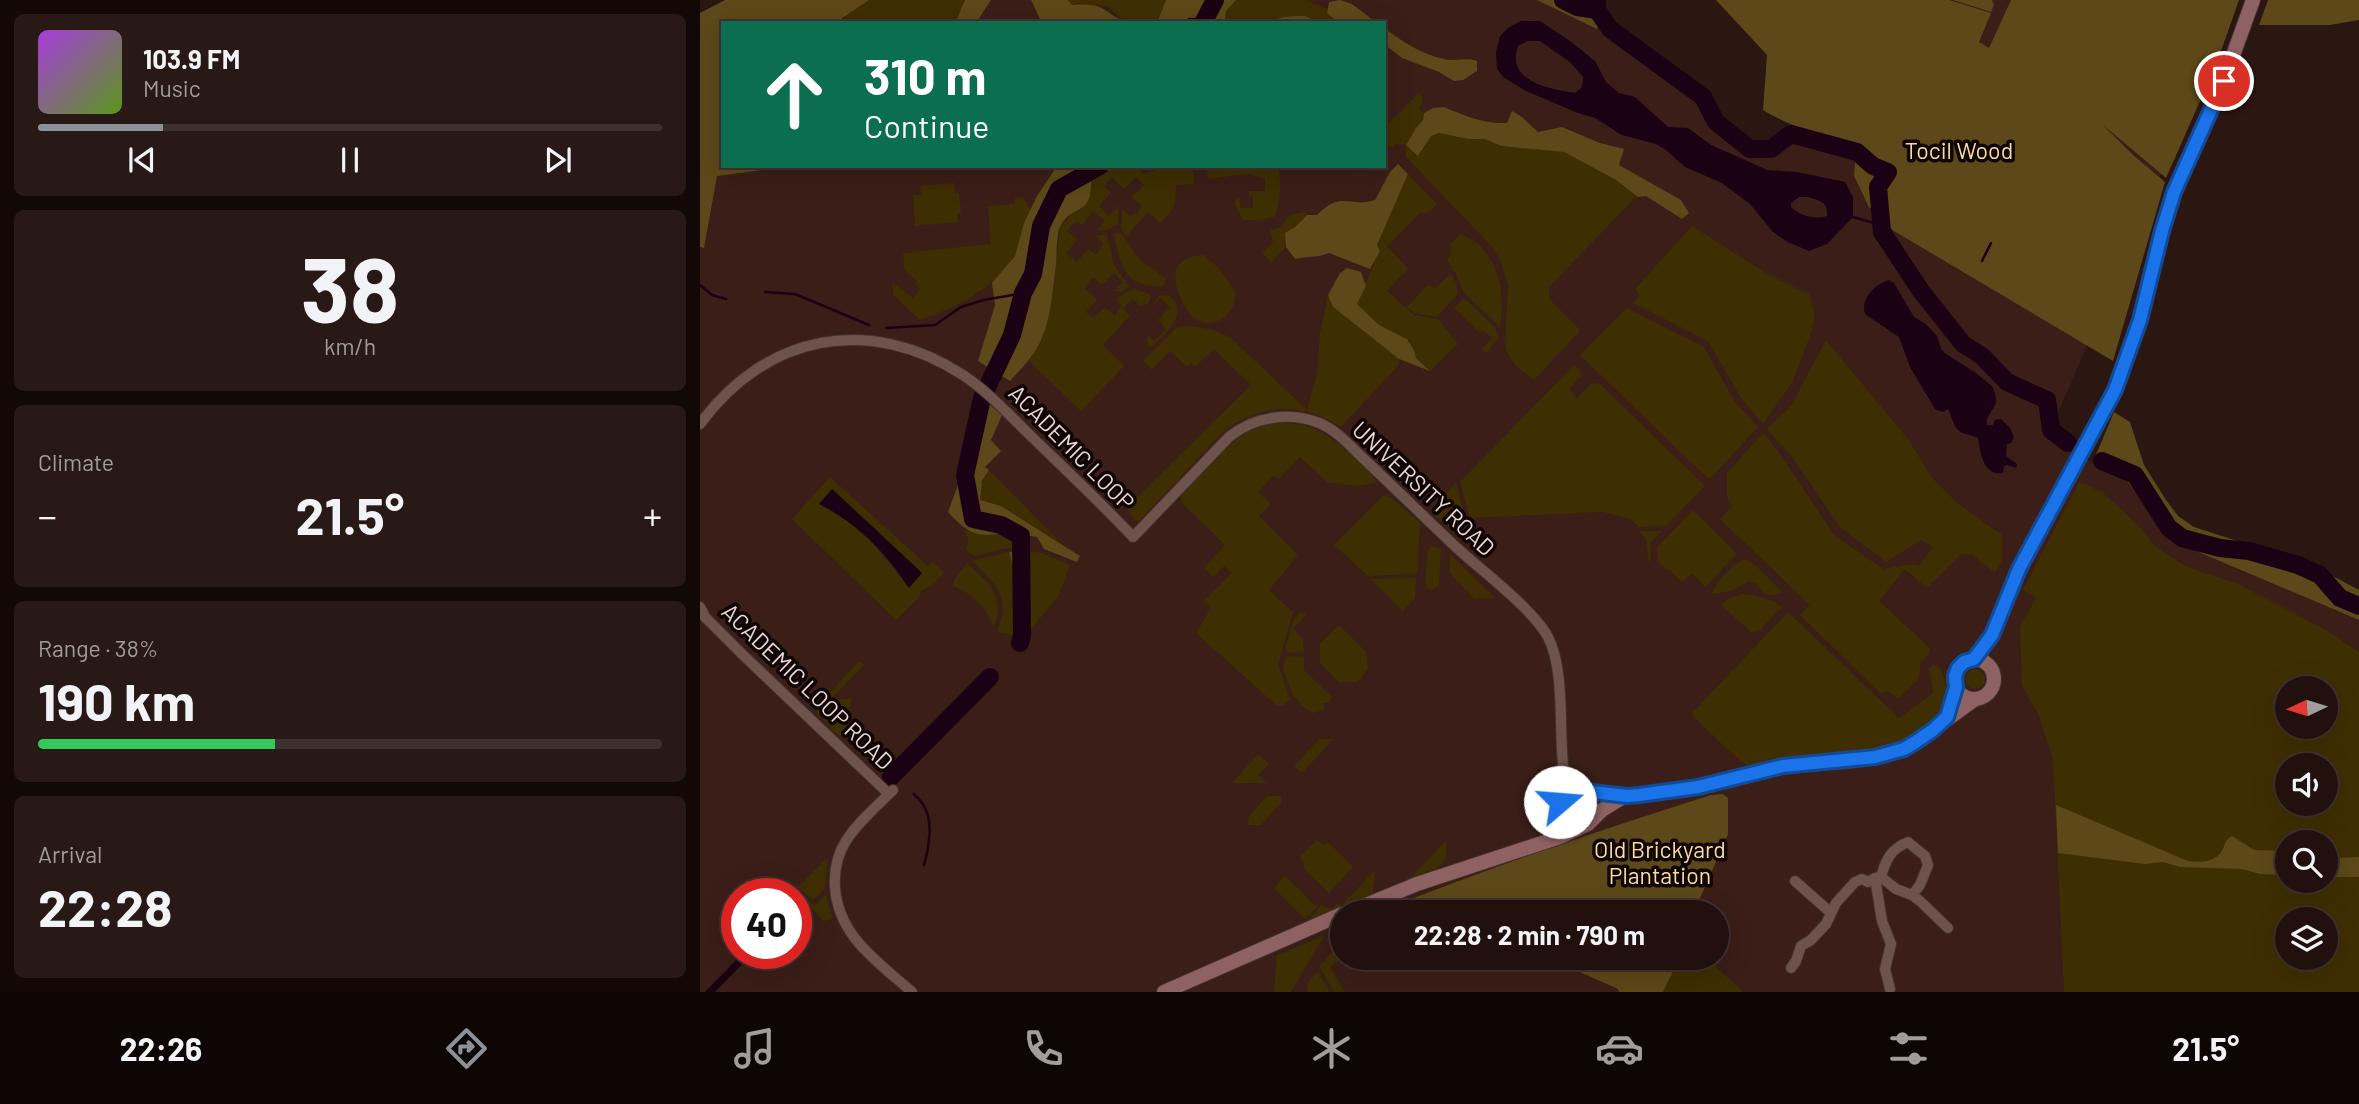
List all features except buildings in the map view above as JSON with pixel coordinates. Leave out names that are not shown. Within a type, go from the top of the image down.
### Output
[{"type":"street","points":[[1974,659],[1992,635],[2019,569],[2115,390],[2140,320],[2174,192],[2218,97],[2253,0]]},
{"type":"street","name":"ACADEMIC LOOP","points":[[700,424],[736,384],[765,363],[806,345],[867,341],[904,348],[961,374],[986,393],[1133,537]]},
{"type":"street","name":"UNIVERSITY ROAD","points":[[1133,537],[1229,436],[1242,426],[1278,417],[1302,418],[1322,424],[1341,437],[1544,630],[1552,647],[1557,669],[1564,774],[1570,784],[1585,791]]},
{"type":"street","name":"ACADEMIC LOOP ROAD","points":[[700,607],[705,617],[757,669],[891,792],[846,840],[837,861],[835,891],[843,923],[855,940],[912,992]]},
{"type":"street","points":[[1990,667],[1992,635]]},
{"type":"street","points":[[1380,900],[1560,837],[1588,824],[1615,800],[1627,796],[1698,787],[1783,766],[1860,760],[1914,743],[1974,699],[1985,696],[1994,684],[1993,672],[1986,663],[1974,659],[1964,662],[1958,668],[1955,676],[1956,687],[1947,717]]},
{"type":"street","points":[[1956,687],[1963,696],[1974,699]]},
{"type":"street","points":[[1541,844],[1555,829],[1560,816],[1559,807],[1565,794],[1575,790],[1627,796]]},
{"type":"street","points":[[1585,791],[1596,803],[1597,815]]},
{"type":"street","points":[[1560,816],[1566,824],[1576,828]]},
{"type":"street","points":[[1891,989],[1885,969],[1891,944],[1882,922],[1878,877],[1892,851],[1908,842],[1925,856],[1928,865],[1920,886],[1912,895]]},
{"type":"street","points":[[1878,877],[1896,889],[1912,895],[1948,928]]},
{"type":"street","points":[[1791,968],[1801,946],[1811,940],[1826,924],[1836,903],[1855,882],[1862,879],[1868,882],[1878,877]]},
{"type":"street","points":[[1795,881],[1831,913]]},
{"type":"street","points":[[1386,900],[1425,883]]},
{"type":"street","points":[[1164,992],[1330,921]]},
{"type":"street","points":[[1170,992],[1330,921]]},
{"type":"shaded area","points":[[761,0],[1553,0],[1590,18],[1697,101],[1715,128],[1749,154],[1781,152],[1793,139],[1825,0],[2236,0],[2051,429],[2063,448],[2125,478],[2170,540],[2359,620],[2359,992],[700,992],[700,173],[731,168],[1386,168],[1386,21],[734,21]]},
{"type":"shaded area","points":[[869,0],[965,0],[956,21],[838,21]]},
{"type":"shaded area","points":[[1068,0],[1166,0],[1158,21],[1124,21],[1107,6],[1079,3],[1071,5]]},
{"type":"shaded area","points":[[1236,0],[1307,0],[1328,10],[1337,21],[1316,21],[1305,16],[1270,21],[1225,21],[1226,11]]},
{"type":"shaded area","points":[[1521,21],[1540,21],[1595,61],[1606,82],[1619,93],[1635,97],[1668,127],[1688,128],[1711,145],[1767,170],[1797,172],[1845,182],[1853,197],[1853,217],[1827,244],[1809,251],[1788,242],[1773,232],[1750,204],[1722,183],[1685,167],[1656,144],[1622,135],[1595,118],[1526,91],[1503,77],[1497,69],[1496,52],[1500,36]],"holes":[[[1528,41],[1540,41],[1570,62],[1583,77],[1582,87],[1575,93],[1565,91],[1543,86],[1524,75],[1518,68],[1516,58],[1518,46]],[[1799,197],[1808,197],[1823,203],[1827,216],[1808,216],[1791,207],[1791,203]]]},
{"type":"shaded area","points":[[1420,92],[1423,101],[1419,109],[1424,113],[1423,120],[1416,128],[1418,156],[1431,136],[1439,133],[1468,139],[1485,139],[1501,146],[1564,152],[1616,180],[1638,197],[1549,287],[1550,300],[1579,329],[1534,380],[1515,365],[1506,350],[1508,286],[1494,249],[1406,157],[1406,145],[1396,144],[1392,148],[1386,144],[1386,125]]},
{"type":"shaded area","points":[[1141,168],[1142,174],[1158,168],[1193,168],[1194,184],[1176,185],[1173,207],[1160,223],[1148,212],[1126,237],[1121,229],[1122,209],[1130,216],[1139,212],[1141,205],[1132,197],[1144,185],[1136,177],[1124,189],[1112,178],[1104,186],[1111,193],[1099,206],[1109,216],[1118,207],[1118,224],[1097,231],[1105,221],[1094,211],[1082,225],[1076,221],[1067,231],[1077,240],[1066,253],[1077,262],[1088,249],[1096,255],[1104,244],[1095,235],[1107,235],[1114,265],[1129,286],[1122,292],[1114,291],[1123,282],[1114,273],[1102,285],[1093,277],[1084,288],[1097,300],[1086,312],[1093,318],[1105,307],[1115,316],[1121,306],[1116,299],[1133,289],[1150,294],[1151,297],[1148,303],[1140,306],[1133,299],[1123,308],[1130,316],[1103,345],[1124,366],[1081,411],[1029,361],[1043,337],[1053,288],[1060,227],[1074,212],[1081,209],[1091,193],[1090,182],[1106,171]]},
{"type":"shaded area","points":[[1207,168],[1279,168],[1279,198],[1274,217],[1243,220],[1235,205],[1235,199],[1240,196],[1240,208],[1253,208],[1253,196],[1249,195],[1249,191],[1265,191],[1265,178],[1247,174],[1208,179]]},
{"type":"shaded area","points":[[1408,174],[1437,204],[1428,213],[1421,212],[1387,246],[1408,269],[1387,291],[1414,315],[1438,319],[1458,344],[1430,371],[1416,358],[1407,339],[1378,325],[1357,304],[1380,251],[1377,245]]},
{"type":"shaded area","points":[[954,183],[955,193],[959,193],[961,213],[957,214],[958,222],[915,226],[913,195],[921,195],[920,186]]},
{"type":"shaded area","points":[[1023,197],[1031,211],[1017,252],[1006,268],[985,288],[959,304],[920,320],[893,295],[892,282],[913,298],[920,289],[915,284],[917,281],[904,269],[903,253],[991,244],[988,206],[1015,204],[1015,198]]},
{"type":"shaded area","points":[[1304,212],[1307,215],[1285,233],[1286,247],[1271,263],[1262,253],[1273,242],[1270,230],[1283,227],[1287,218]]},
{"type":"shaded area","points":[[1692,226],[1766,273],[1810,295],[1815,316],[1810,336],[1792,383],[1763,424],[1741,398],[1708,341],[1633,303],[1640,295],[1635,289]]},
{"type":"shaded area","points":[[1117,232],[1122,234],[1140,260],[1165,278],[1163,286],[1141,284],[1127,273],[1116,246],[1114,235]]},
{"type":"shaded area","points":[[1461,234],[1484,250],[1497,273],[1502,299],[1500,327],[1463,292],[1456,273],[1447,260],[1451,253],[1450,244]]},
{"type":"shaded area","points":[[1203,255],[1218,267],[1235,291],[1231,311],[1222,319],[1208,323],[1191,315],[1180,297],[1175,281],[1177,268],[1181,263],[1194,256]]},
{"type":"shaded area","points":[[1450,274],[1455,280],[1458,294],[1437,317],[1414,313],[1407,307],[1428,285],[1435,288]]},
{"type":"shaded area","points":[[1889,280],[1894,283],[1914,317],[1926,324],[1937,336],[1941,349],[1992,386],[1996,403],[1987,419],[1987,425],[1993,425],[1995,420],[2001,419],[2011,429],[2014,438],[2007,444],[2006,456],[2017,464],[2016,468],[2007,465],[2004,466],[2003,473],[1996,473],[1987,467],[1978,438],[1958,430],[1948,409],[1943,412],[1935,409],[1910,367],[1899,337],[1865,314],[1865,303],[1870,293]]},
{"type":"shaded area","points":[[1160,295],[1172,298],[1177,315],[1167,332],[1150,347],[1147,334],[1154,341],[1166,329],[1158,320],[1170,307],[1160,298],[1149,309]]},
{"type":"shaded area","points":[[1328,295],[1333,307],[1399,359],[1399,365],[1341,427],[1311,413],[1283,409],[1268,411],[1240,421],[1225,430],[1138,522],[1132,518],[1127,507],[1251,385],[1214,349],[1195,367],[1191,363],[1187,367],[1170,351],[1152,370],[1143,361],[1176,328],[1191,326],[1215,330],[1231,338],[1307,410],[1317,375],[1320,333]]},
{"type":"shaded area","points":[[1464,298],[1495,327],[1498,338],[1487,353],[1482,349],[1492,338],[1483,330],[1480,333],[1454,308]]},
{"type":"shaded area","points":[[1627,308],[1704,347],[1735,402],[1758,427],[1711,478],[1707,478],[1580,355]]},
{"type":"shaded area","points":[[1826,340],[1908,439],[1932,478],[1957,503],[2002,535],[2002,560],[1995,573],[1973,555],[1961,554],[1927,588],[1905,569],[1879,601],[1930,648],[1929,654],[1921,663],[1918,680],[1899,698],[1887,691],[1880,693],[1800,615],[1810,605],[1720,519],[1732,506],[1727,497],[1727,473],[1763,433],[1781,455],[1834,535],[1883,569],[1910,564],[1919,566],[1933,547],[1921,540],[1886,562],[1840,527],[1791,456],[1767,429],[1791,406]]},
{"type":"shaded area","points":[[1574,365],[1583,374],[1569,389],[1577,398],[1592,383],[1599,383],[1705,486],[1666,526],[1639,527],[1630,519],[1603,512],[1470,518],[1460,482]]},
{"type":"shaded area","points":[[1275,423],[1302,425],[1322,432],[1367,469],[1376,483],[1358,486],[1327,482],[1300,457],[1279,479],[1274,475],[1258,492],[1271,504],[1259,516],[1298,555],[1269,590],[1293,612],[1278,665],[1290,699],[1284,705],[1276,705],[1196,633],[1211,608],[1204,601],[1232,573],[1224,566],[1213,577],[1204,567],[1225,545],[1182,503],[1181,497],[1214,459],[1236,440]]},
{"type":"shaded area","points":[[989,470],[1061,543],[1001,506],[979,501],[982,481]]},
{"type":"shaded area","points":[[830,477],[928,566],[933,562],[944,573],[931,586],[922,590],[919,597],[896,620],[792,519]],"holes":[[[833,489],[922,573],[909,588],[868,538],[837,513]]]},
{"type":"shaded area","points":[[1456,482],[1468,530],[1459,538],[1432,509]]},
{"type":"shaded area","points":[[2079,482],[2102,492],[2136,523],[2156,547],[2187,567],[2238,584],[2326,630],[2359,652],[2359,992],[2064,992],[2053,758],[2039,716],[2022,685],[2020,627],[2036,598],[2023,590]]},
{"type":"shaded area","points":[[832,489],[922,573],[909,588],[870,540],[846,520],[819,504]]},
{"type":"shaded area","points":[[1384,495],[1391,497],[1420,523],[1417,574],[1368,576],[1334,545]]},
{"type":"shaded area","points":[[1693,510],[1737,554],[1705,587],[1692,573],[1682,582],[1658,562],[1657,547]]},
{"type":"shaded area","points":[[963,529],[988,535],[1006,532],[1019,547],[974,556],[965,549],[968,539]]},
{"type":"shaded area","points":[[1639,531],[1662,531],[1650,543],[1649,562],[1646,539]]},
{"type":"shaded area","points":[[1432,546],[1441,549],[1439,586],[1432,590],[1427,588],[1426,574],[1428,550]]},
{"type":"shaded area","points":[[1027,551],[1043,553],[1070,565],[1059,595],[1028,633]]},
{"type":"shaded area","points":[[1009,552],[1017,584],[1016,636],[997,632],[1003,610],[999,592],[972,561]]},
{"type":"shaded area","points":[[1450,554],[1495,598],[1474,599],[1449,572]]},
{"type":"shaded area","points":[[1745,559],[1754,564],[1782,592],[1774,596],[1768,595],[1749,581],[1731,591],[1712,594],[1725,574]]},
{"type":"shaded area","points":[[967,563],[988,584],[997,599],[997,617],[993,627],[978,602],[953,586],[954,580]]},
{"type":"shaded area","points":[[1416,577],[1415,598],[1403,611],[1371,579]]},
{"type":"shaded area","points":[[1742,594],[1763,598],[1782,607],[1760,630],[1752,633],[1720,604]]},
{"type":"shaded area","points":[[1788,612],[1899,718],[1933,693],[1929,668],[1938,665],[1946,688],[1946,699],[1941,711],[1927,728],[1882,749],[1854,756],[1750,768],[1691,714]]},
{"type":"shaded area","points":[[1300,613],[1305,613],[1305,616],[1293,629],[1303,639],[1304,652],[1286,653],[1294,620]]},
{"type":"shaded area","points":[[1339,625],[1366,652],[1368,669],[1358,682],[1339,682],[1320,663],[1320,644]]},
{"type":"shaded area","points":[[1286,656],[1304,657],[1304,670],[1332,697],[1328,703],[1323,703],[1325,709],[1313,713],[1303,707],[1293,695],[1283,669]]},
{"type":"shaded area","points":[[859,661],[864,665],[831,699],[852,699],[850,707],[840,715],[842,721],[849,722],[854,727],[845,735],[839,736],[817,714],[816,708]]},
{"type":"shaded area","points":[[1971,669],[1979,669],[1985,679],[1979,689],[1971,689],[1965,683],[1965,675]]},
{"type":"shaded area","points":[[1319,739],[1333,739],[1302,773],[1294,766]]},
{"type":"shaded area","points":[[1258,754],[1269,764],[1258,775],[1267,783],[1232,783]]},
{"type":"shaded area","points":[[1267,796],[1281,796],[1281,803],[1261,825],[1248,825],[1249,816]]},
{"type":"shaded area","points":[[1317,840],[1323,845],[1329,843],[1353,867],[1329,893],[1304,869],[1304,862],[1299,858]]},
{"type":"shaded area","points":[[1446,841],[1447,851],[1443,863],[1433,870],[1411,877]]},
{"type":"shaded area","points":[[828,857],[825,888],[813,901],[812,878],[807,878]]},
{"type":"shaded area","points":[[1375,872],[1372,897],[1365,900],[1347,900]]},
{"type":"shaded area","points":[[1285,876],[1317,907],[1305,919],[1274,888]]},
{"type":"shaded area","points":[[826,894],[833,919],[824,921],[812,909],[812,904],[816,904]]},
{"type":"shaded area","points":[[1322,905],[1330,908],[1330,914],[1310,922],[1308,920]]},
{"type":"shaded area","points":[[1324,936],[1291,992],[1274,992],[1277,955]]},
{"type":"shaded area","points":[[1330,955],[1330,970],[1345,992],[1334,992],[1319,966]]},
{"type":"shaded area","points":[[727,969],[737,969],[715,992],[705,992]]},
{"type":"shaded area","points":[[1674,970],[1719,970],[1744,992],[1663,992]]},
{"type":"shaded area","points":[[1317,973],[1330,992],[1307,992],[1308,982]]},
{"type":"green space","points":[[725,0],[869,0],[838,21],[721,21],[721,168],[777,168],[717,176],[704,248],[700,247],[700,13]]},
{"type":"green space","points":[[965,0],[991,0],[977,21],[956,21]]},
{"type":"green space","points":[[1031,0],[1068,0],[1072,5],[1093,5],[1123,21],[1041,21]]},
{"type":"green space","points":[[1166,0],[1236,0],[1226,11],[1225,21],[1158,21]]},
{"type":"green space","points":[[1340,0],[1352,4],[1374,21],[1337,21],[1327,13],[1329,2]]},
{"type":"green space","points":[[1537,0],[1604,0],[1604,14],[1597,29]]},
{"type":"green space","name":"Tocil Wood","points":[[1716,0],[1949,0],[1991,13],[1979,42],[1989,48],[2011,0],[2239,0],[2216,65],[2166,178],[2102,124],[2165,182],[2113,361],[1894,231],[1869,207],[1854,176],[1856,149],[1797,127],[1763,110],[1767,55]]},
{"type":"green space","points":[[1953,0],[1992,0],[1994,5],[1991,12]]},
{"type":"green space","points":[[2268,0],[2359,0],[2359,20],[2330,25],[2259,25]]},
{"type":"green space","points":[[1305,16],[1316,21],[1270,21]]},
{"type":"green space","points":[[1386,29],[1420,51],[1436,57],[1477,61],[1477,71],[1463,80],[1454,81],[1439,72],[1402,58],[1386,46]]},
{"type":"green space","points":[[1444,107],[1475,119],[1499,123],[1507,123],[1512,111],[1538,132],[1562,127],[1600,143],[1624,149],[1619,165],[1681,200],[1689,213],[1682,219],[1646,196],[1638,197],[1616,180],[1564,152],[1501,146],[1485,139],[1468,139],[1439,133],[1431,136],[1418,156],[1406,145],[1423,120],[1424,113],[1433,108]]},
{"type":"green space","points":[[1398,164],[1408,174],[1377,245],[1380,251],[1370,269],[1329,253],[1295,259],[1286,247],[1285,233],[1307,215],[1317,215],[1333,203],[1375,200],[1390,172]]},
{"type":"green space","points":[[1056,168],[1122,168],[1106,171],[1091,182],[1085,206],[1070,215],[1060,227],[1048,321],[1032,356],[1010,381],[978,361],[995,305],[992,283],[1015,256],[1024,223],[1037,196]]},
{"type":"green space","points":[[1347,268],[1361,272],[1366,286],[1357,304],[1379,325],[1407,339],[1416,358],[1430,371],[1399,359],[1333,307],[1328,295],[1340,273]]},
{"type":"green space","points":[[980,396],[1002,415],[991,440],[1001,451],[985,467],[989,470],[982,481],[980,500],[1001,506],[1080,556],[1077,562],[1044,549],[1037,537],[1030,536],[1025,547],[1019,547],[1006,532],[988,535],[973,532],[948,512],[962,474]]},
{"type":"green space","points":[[2114,412],[2130,422],[2144,465],[2178,516],[2194,527],[2312,565],[2359,590],[2359,620],[2170,540],[2125,478],[2093,462]]},
{"type":"green space","points":[[1027,551],[1028,633],[1016,636],[1017,584],[1009,552]]},
{"type":"green space","name":"Old Brickyard Plantation","points":[[1723,794],[1728,798],[1728,834],[1699,900],[1409,900],[1555,846],[1711,795]]},
{"type":"green space","points":[[2056,805],[2188,861],[2211,860],[2222,851],[2226,841],[2232,836],[2254,850],[2275,851],[2275,875],[2242,869],[2180,867],[2163,862],[2145,864],[2058,853]]},
{"type":"green space","points":[[2359,857],[2359,877],[2338,877],[2338,858]]},
{"type":"green space","points":[[1575,970],[1674,970],[1663,992],[1619,992],[1618,989]]},
{"type":"waterway","points":[[1204,21],[1215,0]]},
{"type":"waterway","points":[[1563,0],[1577,7],[1597,10]]},
{"type":"waterway","points":[[1597,0],[1597,10],[1610,29],[1703,97],[1716,122],[1750,149],[1771,149],[1791,134],[1857,152],[1873,166],[1888,172],[1878,187],[1882,232],[1921,291],[1963,344],[1982,356],[2007,382],[2047,400],[2051,430],[2068,443]]},
{"type":"waterway","points":[[1187,21],[1205,20]]},
{"type":"waterway","points":[[1020,643],[1021,536],[1001,525],[973,519],[965,475],[982,398],[1012,335],[1023,293],[1033,274],[1041,226],[1059,189],[1096,168]]},
{"type":"waterway","points":[[1853,217],[1881,225]]},
{"type":"waterway","points":[[1982,261],[1991,243]]},
{"type":"waterway","points":[[700,285],[712,295],[726,299]]},
{"type":"waterway","points":[[765,292],[795,294],[869,325]]},
{"type":"waterway","points":[[886,328],[935,325],[961,307],[1023,293]]},
{"type":"waterway","points":[[2102,461],[2135,475],[2169,528],[2182,538],[2220,548],[2249,551],[2298,565],[2320,575],[2340,598],[2359,606]]},
{"type":"waterway","points":[[891,777],[990,677]]},
{"type":"waterway","points":[[884,784],[891,777]]},
{"type":"waterway","points":[[914,794],[924,806],[930,828],[924,865]]},
{"type":"route","points":[[1560,802],[1565,794],[1575,790],[1639,795],[1698,787],[1783,766],[1860,760],[1889,754],[1914,743],[1947,717],[1956,687],[1954,682],[1958,668],[1964,662],[1974,659],[1992,635],[2019,569],[2115,390],[2140,320],[2174,192],[2224,81]]}]
